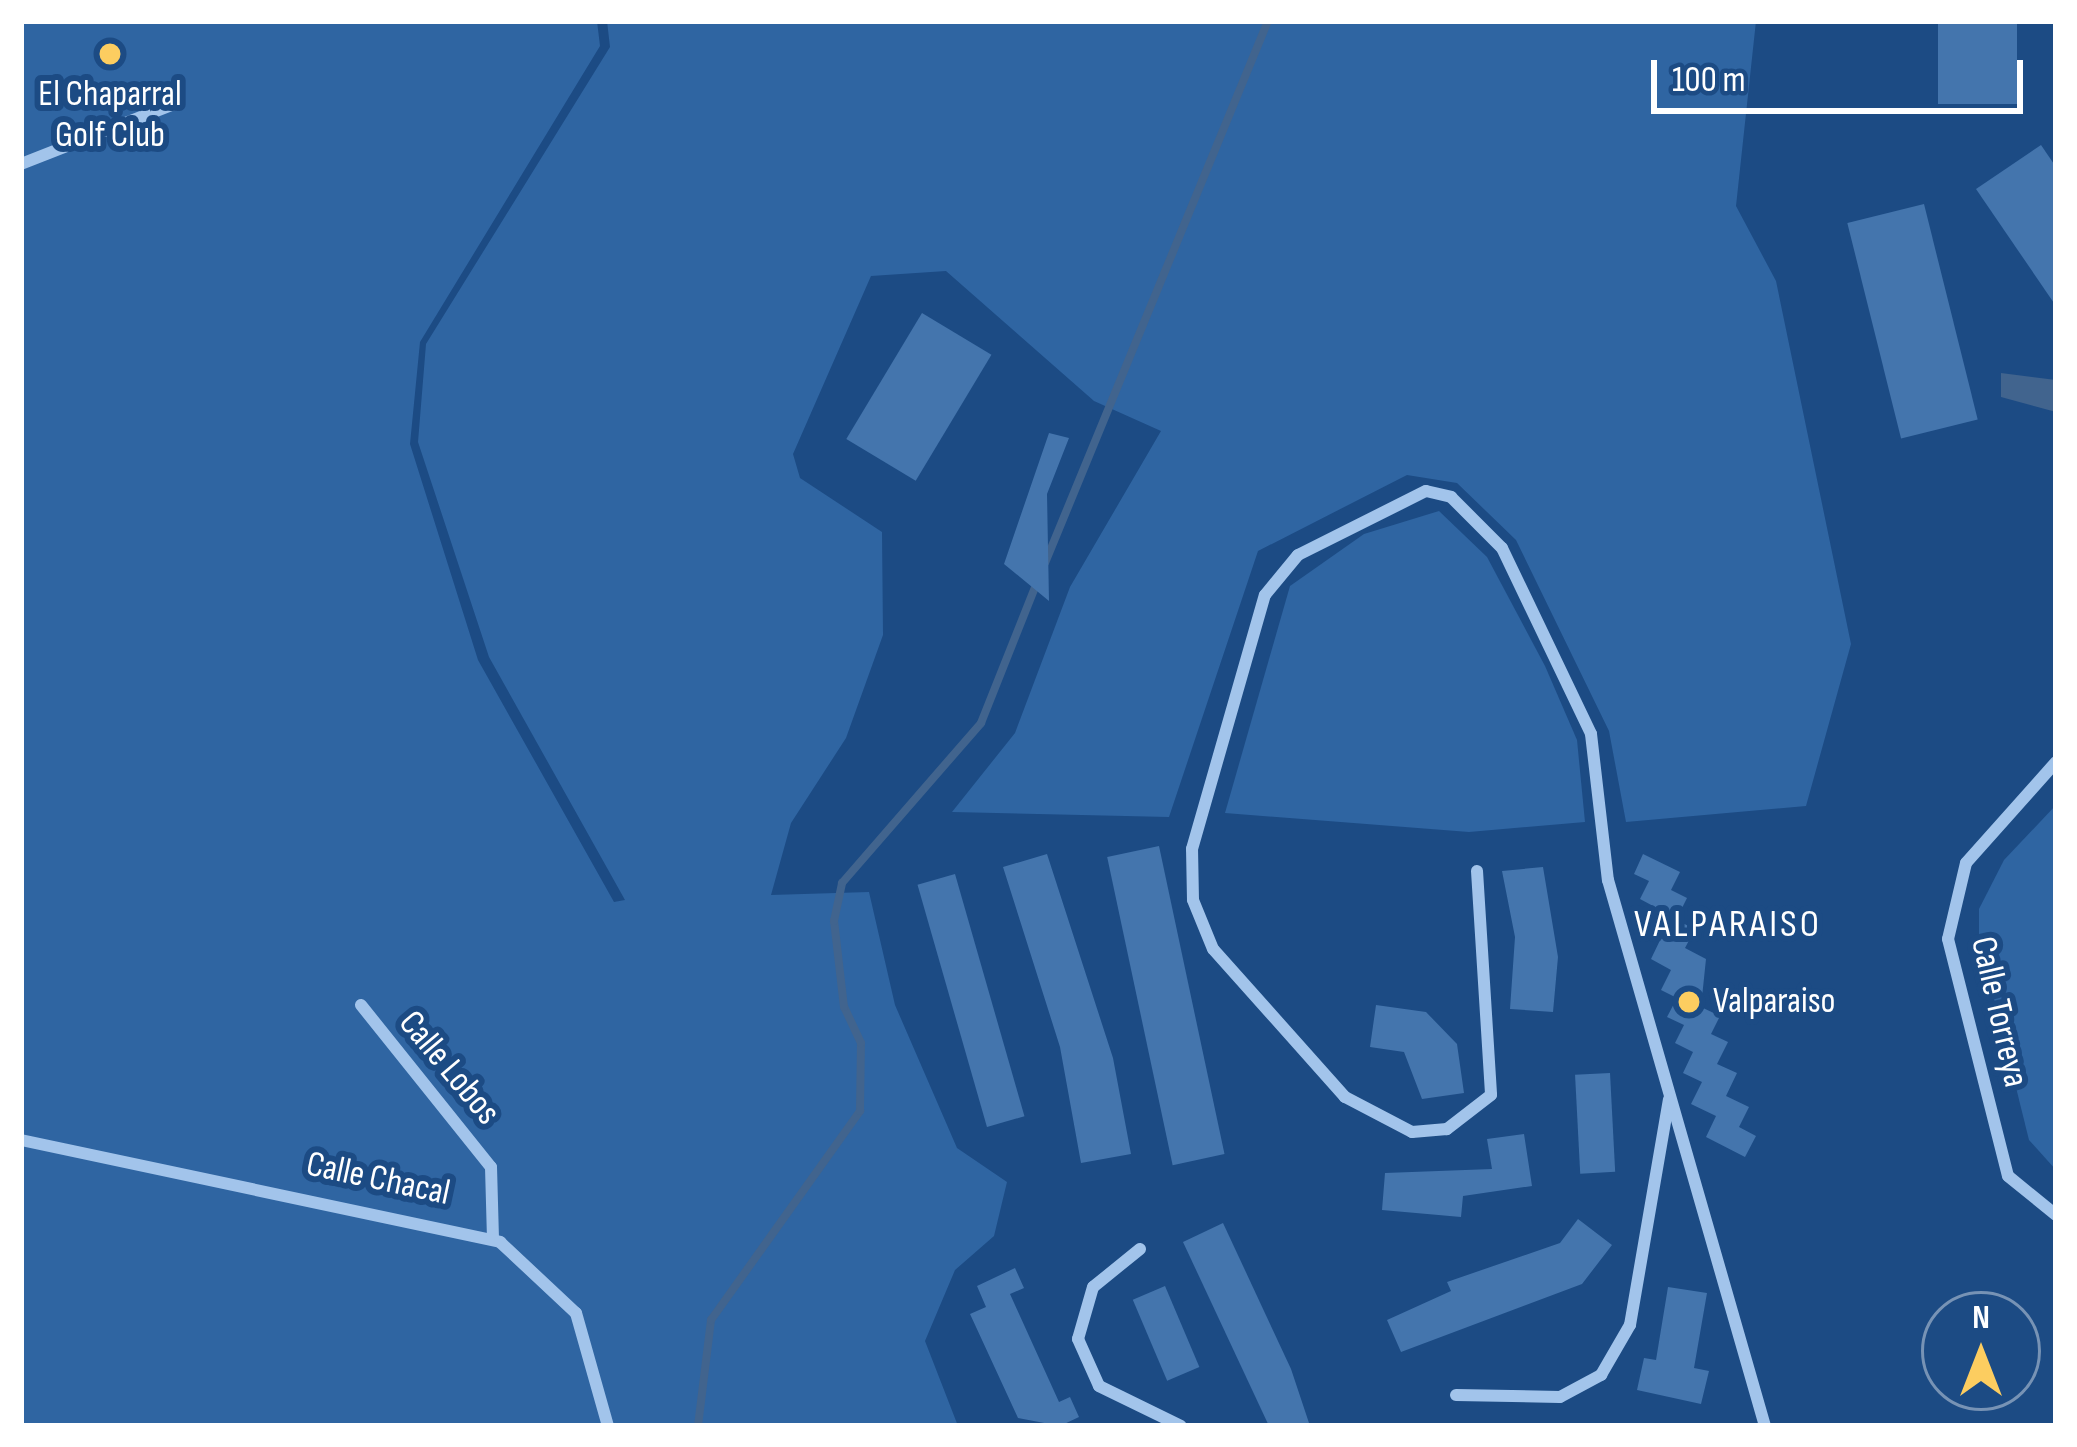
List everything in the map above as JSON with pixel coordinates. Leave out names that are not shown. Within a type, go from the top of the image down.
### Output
[{"type":"street","points":[[21,164],[174,104]]},
{"type":"street","points":[[1477,871],[1491,1095],[1447,1129],[1412,1132],[1345,1097],[1213,949],[1193,900],[1192,849],[1265,595],[1298,555],[1426,491],[1451,497],[1502,548],[1591,734],[1608,880],[1765,1426]]},
{"type":"street","name":"Calle Torreya","points":[[2056,762],[1966,863],[1948,939],[2008,1176],[2056,1215]]},
{"type":"street","name":"Calle Lobos","points":[[361,1005],[491,1168],[494,1239]]},
{"type":"street","points":[[1456,1395],[1560,1397],[1601,1375],[1630,1325],[1670,1092]]},
{"type":"street","name":"Calle Chacal","points":[[21,1140],[494,1239],[534,1263],[576,1312],[608,1426]]},
{"type":"street","points":[[1140,1249],[1093,1287],[1082,1352],[1099,1385],[1181,1426]]},
{"type":"shaded area","points":[[21,21],[597,21],[600,46],[420,342],[410,444],[478,660],[614,902],[625,900],[489,657],[418,442],[426,344],[610,47],[607,21],[1756,21],[1736,206],[1776,281],[1851,644],[1806,806],[1626,822],[1609,731],[1516,540],[1457,483],[1407,475],[1258,551],[1169,817],[952,812],[1015,733],[1070,587],[1161,431],[1094,401],[946,271],[871,276],[793,454],[800,478],[882,532],[883,635],[846,738],[791,823],[771,895],[869,892],[895,1005],[957,1148],[1007,1182],[994,1236],[955,1270],[925,1341],[958,1426],[21,1426]]},
{"type":"shaded area","points":[[2001,373],[2056,380],[2056,412],[2001,397]]},
{"type":"shaded area","points":[[1439,511],[1487,557],[1545,666],[1577,740],[1585,822],[1469,832],[1225,813],[1290,586],[1364,534]]},
{"type":"shaded area","points":[[2056,805],[2056,1170],[2029,1140],[1979,938],[1979,909],[2004,860]]},
{"type":"building","points":[[1938,21],[2017,21],[2017,104],[1938,104]]},
{"type":"building","points":[[2041,145],[2056,167],[2056,306],[1976,189]]},
{"type":"building","points":[[1924,204],[1978,419],[1901,439],[1847,223]]},
{"type":"building","points":[[922,313],[991,355],[916,481],[846,439]]},
{"type":"building","points":[[1049,433],[1069,438],[1047,494],[1049,601],[1004,564]]},
{"type":"building","points":[[1159,846],[1224,1154],[1173,1165],[1107,857]]},
{"type":"building","points":[[1047,854],[1113,1058],[1131,1154],[1081,1163],[1060,1047],[1003,867]]},
{"type":"building","name":"Valparaiso","points":[[1643,854],[1680,872],[1671,890],[1687,898],[1676,920],[1695,929],[1685,948],[1706,959],[1701,1007],[1720,1016],[1711,1034],[1728,1042],[1717,1064],[1737,1073],[1726,1096],[1749,1107],[1739,1127],[1756,1136],[1745,1157],[1706,1137],[1716,1116],[1691,1104],[1702,1082],[1683,1073],[1693,1052],[1675,1043],[1684,1025],[1667,1017],[1677,998],[1661,990],[1671,970],[1651,959],[1663,934],[1646,926],[1655,907],[1640,899],[1649,881],[1634,874]]},
{"type":"building","points":[[1543,867],[1558,957],[1553,1012],[1510,1009],[1515,937],[1502,871]]},
{"type":"building","points":[[955,874],[1024,1116],[987,1127],[918,885]]},
{"type":"building","points":[[1376,1005],[1426,1012],[1457,1044],[1464,1093],[1422,1099],[1404,1052],[1370,1047]]},
{"type":"building","points":[[1610,1073],[1615,1172],[1580,1174],[1575,1075]]},
{"type":"building","points":[[1524,1134],[1532,1186],[1463,1196],[1461,1217],[1382,1210],[1385,1173],[1492,1169],[1487,1139]]},
{"type":"building","points":[[1578,1219],[1612,1245],[1582,1284],[1401,1352],[1387,1320],[1451,1291],[1447,1282],[1560,1243]]},
{"type":"building","points":[[1223,1223],[1291,1369],[1310,1426],[1269,1426],[1183,1242]]},
{"type":"building","points":[[1015,1268],[1024,1288],[1010,1294],[1059,1402],[1070,1397],[1079,1417],[1060,1426],[1018,1418],[970,1314],[986,1307],[977,1286]]},
{"type":"building","points":[[1165,1286],[1199,1367],[1167,1381],[1133,1300]]},
{"type":"building","points":[[1668,1287],[1707,1293],[1694,1368],[1709,1371],[1701,1404],[1637,1390],[1644,1358],[1656,1360]]},
{"type":"waterway","points":[[1045,563],[1268,21]]},
{"type":"waterway","points":[[698,1426],[711,1320],[860,1111],[861,1043],[844,1007],[834,921],[842,883],[981,723],[1037,582]]},
{"type":"place","name":"El Chaparral Golf Club","points":[[110,54]]},
{"type":"place","name":"Valparaiso","points":[[1689,1002]]},
{"type":"district","name":"VALPARAISO","points":[[1728,925]]}]
